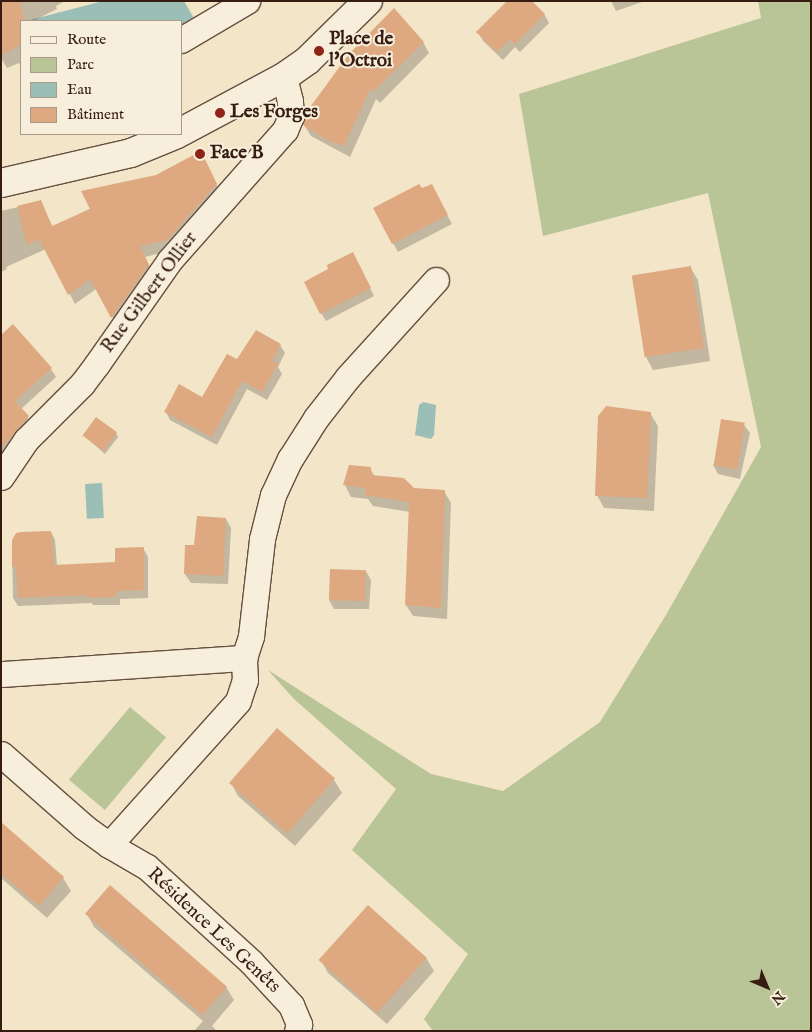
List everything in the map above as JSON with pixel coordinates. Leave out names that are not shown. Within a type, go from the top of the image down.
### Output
[{"type":"main road","points":[[182,131],[284,77],[308,60],[368,1]]},
{"type":"main road","points":[[1,183],[131,153],[175,135]]},
{"type":"street","points":[[182,39],[247,1]]},
{"type":"street","name":"Rue Gilbert Ollier","points":[[1,477],[26,440],[92,371],[169,261],[285,130],[291,116],[290,101],[284,77]]},
{"type":"street","points":[[109,845],[238,701],[245,680],[244,658],[251,636],[262,539],[273,495],[290,459],[316,418],[348,376],[436,280]]},
{"type":"street","points":[[1,674],[244,658]]},
{"type":"street","name":"Résidence Les Genêts","points":[[1,754],[84,827],[109,845],[146,867],[251,962],[291,1005],[299,1024],[297,1031]]},
{"type":"green space","points":[[758,1],[811,1],[811,1031],[433,1031],[424,1019],[468,954],[352,850],[396,789],[294,699],[268,670],[431,774],[503,791],[600,722],[666,615],[761,447],[708,193],[543,236],[519,94],[761,18]]},
{"type":"green space","points":[[130,707],[166,737],[105,810],[69,780]]},
{"type":"water","points":[[103,1],[184,1],[196,22],[182,29],[182,20],[30,20]]},
{"type":"water","points":[[423,402],[436,405],[434,435],[431,439],[415,435],[419,405]]},
{"type":"water","points":[[102,483],[104,518],[87,519],[85,484]]},
{"type":"building","points":[[1,1],[20,1],[24,20],[20,20],[20,46],[1,55]]},
{"type":"building","points":[[507,1],[532,1],[545,14],[515,44],[510,39],[497,52],[476,32]]},
{"type":"building","points":[[394,8],[424,42],[373,92],[370,89],[344,146],[329,141],[303,125],[305,114],[349,54]]},
{"type":"building","points":[[201,151],[217,184],[167,240],[140,246],[149,265],[111,318],[90,279],[68,295],[39,239],[27,245],[17,206],[41,200],[52,226],[90,209],[81,191],[156,175]]},
{"type":"building","points":[[419,184],[422,188],[432,184],[448,215],[392,244],[373,208]]},
{"type":"building","points":[[353,252],[371,288],[320,314],[304,282],[328,269],[327,265]]},
{"type":"building","points":[[691,266],[704,348],[645,357],[632,275]]},
{"type":"building","points":[[13,324],[52,368],[15,401],[29,416],[1,448],[1,335]]},
{"type":"building","points":[[256,330],[281,344],[272,361],[278,364],[262,392],[242,381],[212,437],[164,412],[179,384],[202,397],[227,354],[237,359]]},
{"type":"building","points":[[606,406],[651,412],[647,498],[595,496],[598,416]]},
{"type":"building","points":[[96,417],[117,432],[104,451],[82,436]]},
{"type":"building","points":[[721,419],[745,423],[737,469],[714,465]]},
{"type":"building","points":[[349,465],[371,467],[371,475],[404,478],[414,488],[445,490],[441,608],[405,605],[409,502],[365,495],[365,488],[343,485]]},
{"type":"building","points":[[197,516],[226,518],[223,576],[184,574],[185,545],[194,545]]},
{"type":"building","points":[[51,531],[54,565],[115,562],[115,548],[144,547],[144,590],[116,591],[116,597],[87,598],[87,595],[18,598],[16,567],[12,567],[12,540],[16,533]]},
{"type":"building","points":[[330,569],[366,570],[365,601],[329,600]]},
{"type":"building","points":[[277,728],[335,779],[287,834],[229,783]]},
{"type":"building","points":[[1,822],[64,877],[39,906],[1,873]]},
{"type":"building","points":[[110,885],[227,987],[202,1015],[85,914]]},
{"type":"building","points":[[368,905],[427,958],[377,1013],[318,960]]},
{"type":"place","name":"Place de l'Octroi","points":[[319,51]]},
{"type":"place","name":"Les Forges","points":[[220,113]]},
{"type":"place","name":"Face B","points":[[200,154]]}]
